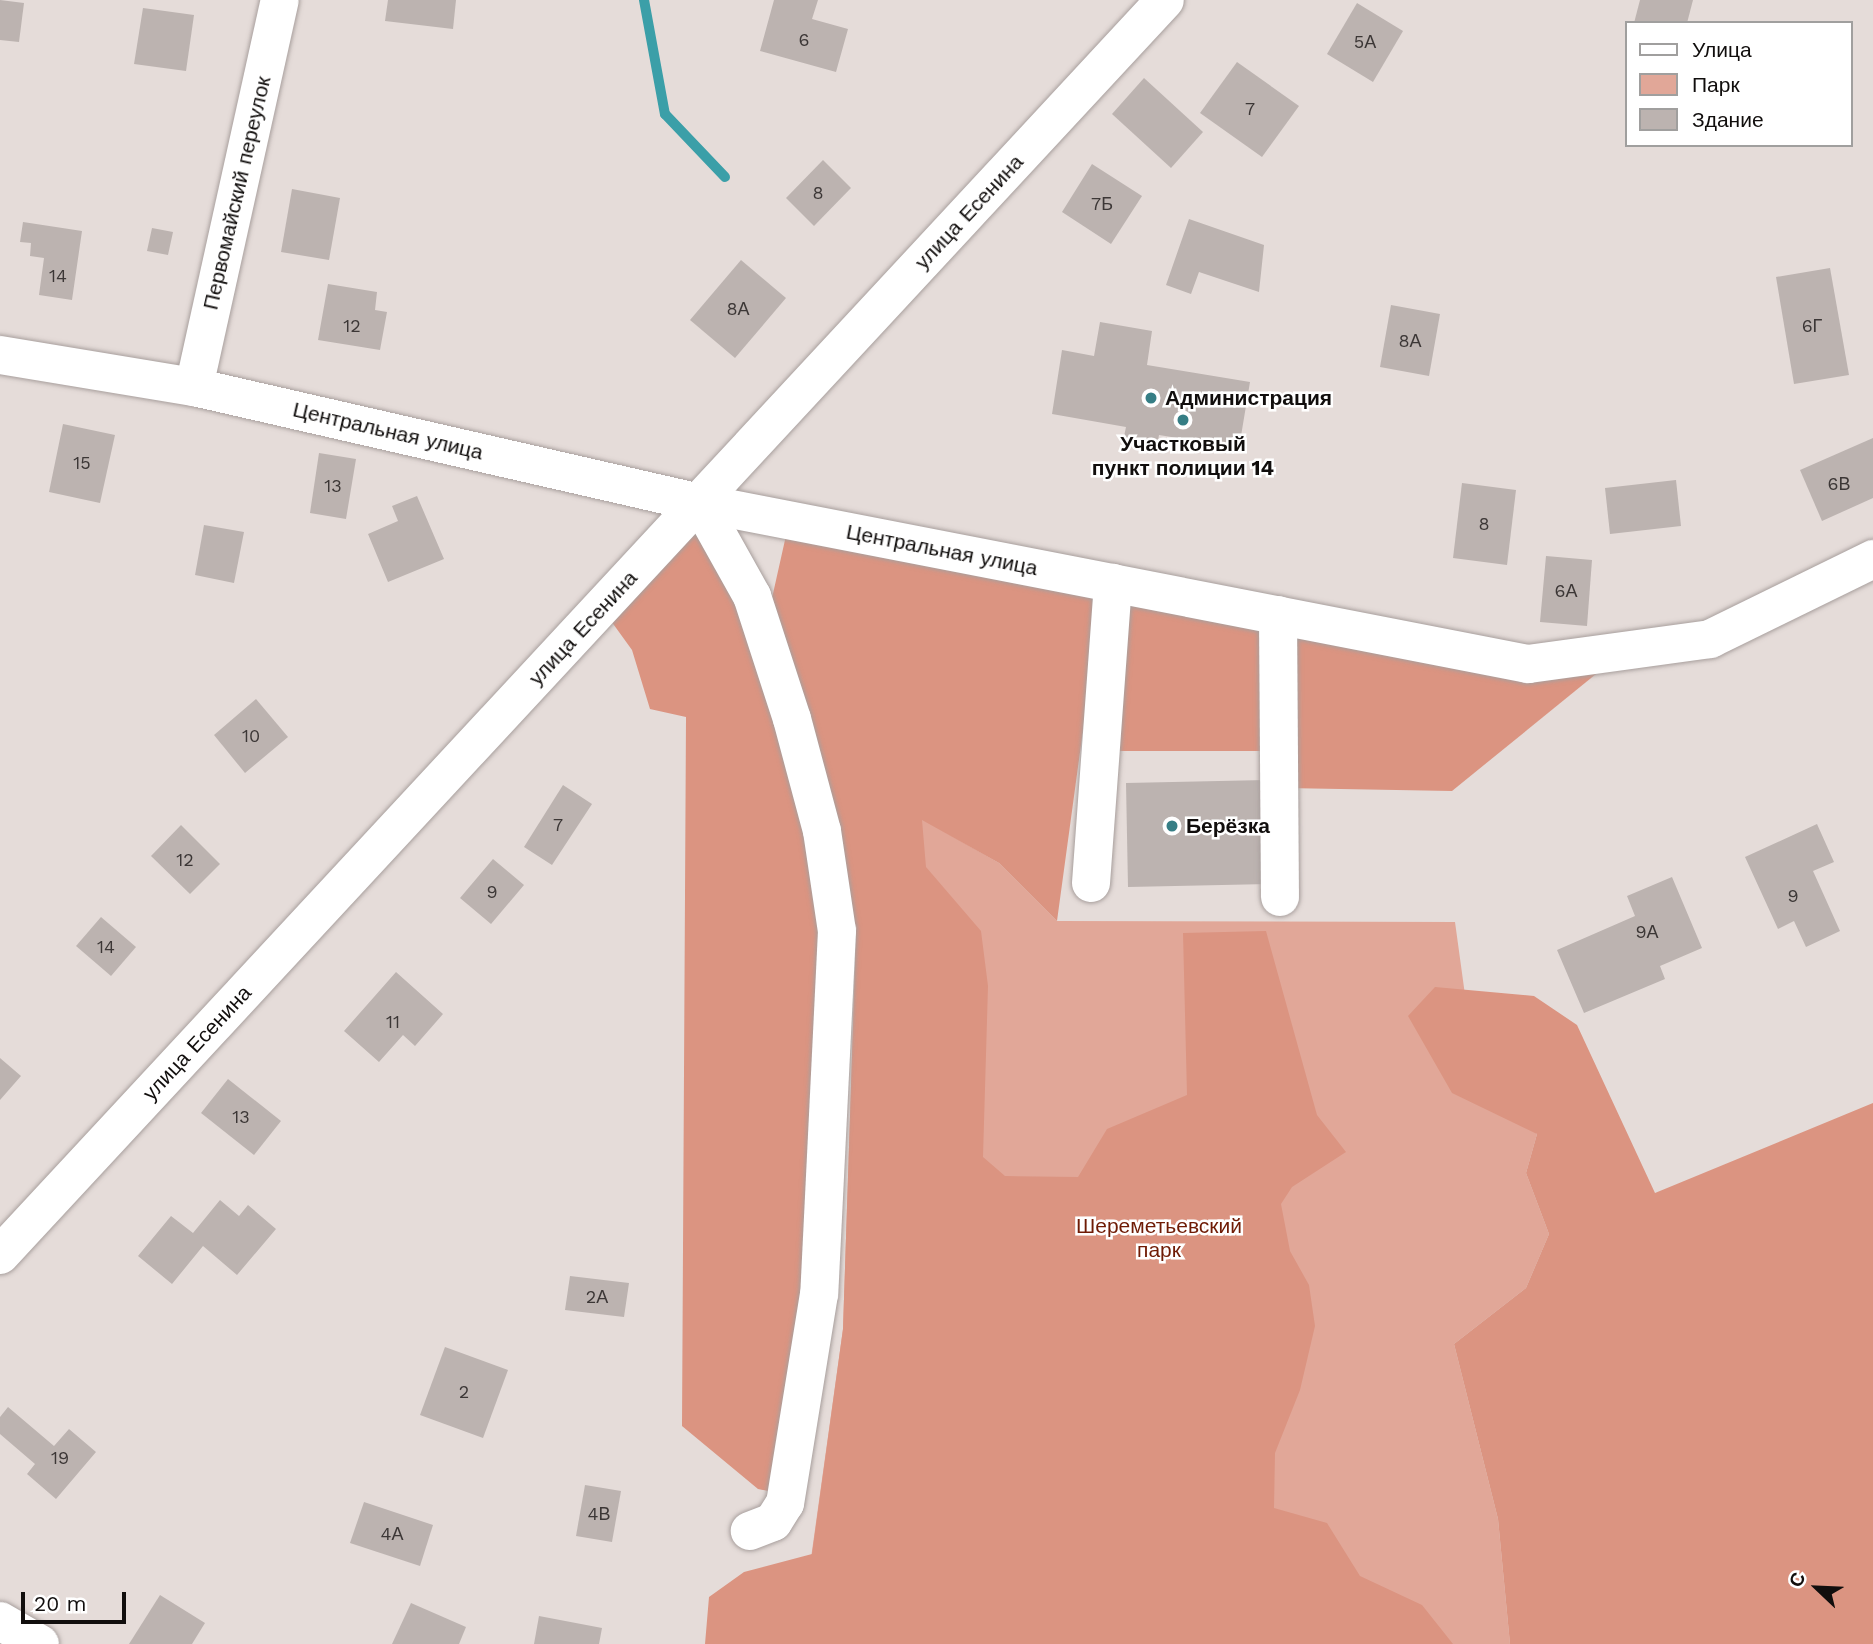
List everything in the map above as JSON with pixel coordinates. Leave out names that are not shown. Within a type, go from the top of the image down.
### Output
[{"type":"street","name":"Первомайский переулок","points":[[194,387],[280,0]]},
{"type":"street","name":"улица Есенина","points":[[0,1255],[1165,0]]},
{"type":"street","name":"Центральная улица","points":[[0,355],[194,387],[700,503],[1528,664],[1710,639],[1873,559]]},
{"type":"street","points":[[700,503],[752,596],[785,695],[822,831],[837,931],[819,1294],[785,1503],[774,1522],[750,1531]]},
{"type":"street","points":[[1091,883],[1113,583]]},
{"type":"street","points":[[1278,615],[1280,897]]},
{"type":"street","points":[[0,1621],[40,1644]]},
{"type":"green space","points":[[698,517],[747,606],[831,929],[812,1290],[779,1493],[758,1489],[682,1426],[686,717],[650,709],[632,650],[606,614]]},
{"type":"green space","name":"Шереметьевский парк","points":[[787,531],[1102,591],[1057,921],[999,863],[922,820],[926,867],[981,931],[988,986],[983,1157],[1005,1176],[1078,1177],[1107,1129],[1187,1095],[1183,933],[1266,931],[1317,1115],[1346,1152],[1292,1187],[1281,1204],[1290,1251],[1309,1285],[1315,1326],[1300,1390],[1275,1453],[1274,1508],[1327,1523],[1360,1576],[1422,1605],[1453,1644],[705,1644],[709,1597],[744,1572],[812,1554],[843,1329],[856,934],[819,773],[768,616]]},
{"type":"green space","points":[[1118,593],[1273,629],[1271,751],[1108,751]]},
{"type":"green space","points":[[1286,623],[1612,661],[1452,791],[1285,788]]},
{"type":"green space","name":"Шереметьевский парк","points":[[819,773],[922,819],[999,863],[1057,921],[1455,922],[1476,1075],[1537,1134],[1526,1173],[1549,1234],[1526,1288],[1454,1344],[1498,1519],[1510,1644],[799,1644],[843,1329],[856,934]]},
{"type":"green space","points":[[1435,987],[1534,996],[1577,1025],[1655,1193],[1873,1103],[1873,1644],[1510,1644],[1498,1519],[1454,1344],[1526,1288],[1549,1234],[1526,1173],[1537,1134],[1452,1093],[1408,1016]]},
{"type":"building","points":[[0,0],[24,3],[19,42],[0,40]]},
{"type":"building","points":[[388,0],[456,0],[453,29],[385,21]]},
{"type":"building","points":[[774,0],[818,0],[812,19],[848,29],[836,72],[760,51]]},
{"type":"building","points":[[1640,0],[1693,0],[1688,21],[1635,21]]},
{"type":"building","points":[[1357,3],[1403,31],[1373,82],[1327,54]]},
{"type":"building","points":[[143,8],[194,15],[186,71],[134,64]]},
{"type":"building","points":[[1237,62],[1299,106],[1262,157],[1200,113]]},
{"type":"building","points":[[1144,78],[1203,132],[1171,168],[1112,114]]},
{"type":"building","points":[[823,160],[851,188],[814,226],[786,198]]},
{"type":"building","points":[[1092,164],[1142,196],[1111,244],[1062,212]]},
{"type":"building","points":[[292,189],[340,198],[329,260],[281,252]]},
{"type":"building","points":[[1189,219],[1264,245],[1259,292],[1199,272],[1191,294],[1166,285]]},
{"type":"building","points":[[23,222],[82,231],[72,300],[39,295],[44,258],[30,256],[31,243],[20,242]]},
{"type":"building","points":[[152,228],[173,232],[168,255],[147,251]]},
{"type":"building","points":[[741,260],[786,298],[735,358],[690,320]]},
{"type":"building","points":[[1830,268],[1849,375],[1794,384],[1776,277]]},
{"type":"building","points":[[328,284],[377,292],[375,310],[387,312],[380,350],[318,340]]},
{"type":"building","points":[[1391,305],[1440,314],[1429,376],[1380,367]]},
{"type":"building","name":"Администрация","points":[[1100,322],[1152,331],[1147,365],[1250,382],[1239,448],[1159,435],[1157,447],[1123,441],[1126,427],[1052,414],[1062,350],[1094,356]]},
{"type":"building","points":[[63,424],[115,435],[100,503],[49,492]]},
{"type":"building","points":[[1873,438],[1873,498],[1822,521],[1800,470]]},
{"type":"building","points":[[319,453],[356,459],[346,519],[310,513]]},
{"type":"building","points":[[1676,480],[1681,526],[1610,534],[1605,488]]},
{"type":"building","points":[[1462,483],[1516,490],[1507,565],[1453,558]]},
{"type":"building","points":[[417,496],[444,559],[388,582],[368,534],[398,521],[392,506]]},
{"type":"building","points":[[204,525],[244,532],[234,583],[195,575]]},
{"type":"building","points":[[1546,556],[1592,560],[1587,626],[1540,622]]},
{"type":"building","points":[[256,699],[288,737],[245,773],[214,735]]},
{"type":"building","points":[[1266,780],[1269,884],[1128,887],[1126,783]]},
{"type":"building","points":[[563,785],[592,804],[552,865],[524,847]]},
{"type":"building","points":[[1817,824],[1834,862],[1813,871],[1840,931],[1806,947],[1794,921],[1778,929],[1745,857]]},
{"type":"building","points":[[181,825],[220,864],[190,894],[151,856]]},
{"type":"building","points":[[493,859],[524,885],[491,924],[460,898]]},
{"type":"building","points":[[1672,877],[1702,948],[1660,966],[1665,979],[1584,1013],[1557,950],[1635,916],[1627,896]]},
{"type":"building","points":[[101,917],[136,947],[111,976],[76,946]]},
{"type":"building","points":[[396,972],[443,1014],[415,1046],[403,1035],[379,1062],[344,1031]]},
{"type":"building","points":[[0,1058],[21,1076],[0,1100]]},
{"type":"building","points":[[228,1079],[281,1121],[254,1155],[201,1113]]},
{"type":"building","points":[[220,1200],[239,1216],[248,1205],[276,1229],[237,1275],[203,1246],[172,1284],[138,1256],[171,1216],[193,1233]]},
{"type":"building","points":[[570,1276],[629,1283],[624,1317],[565,1310]]},
{"type":"building","points":[[445,1347],[508,1370],[483,1438],[420,1415]]},
{"type":"building","points":[[8,1407],[54,1446],[69,1429],[96,1452],[56,1499],[27,1474],[35,1464],[0,1434],[0,1417]]},
{"type":"building","points":[[585,1485],[621,1491],[612,1542],[576,1536]]},
{"type":"building","points":[[364,1502],[433,1525],[420,1566],[350,1543]]},
{"type":"building","points":[[160,1595],[205,1623],[192,1644],[129,1644]]},
{"type":"building","points":[[411,1603],[466,1627],[459,1644],[392,1644]]},
{"type":"building","points":[[539,1616],[602,1628],[599,1644],[534,1644]]},
{"type":"waterway","points":[[644,0],[665,114],[725,177]]},
{"type":"place","name":"Администрация","points":[[1151,398]]},
{"type":"place","name":"Участковый пункт полиции 14","points":[[1183,420]]},
{"type":"place","name":"Берёзка","points":[[1172,826]]}]
